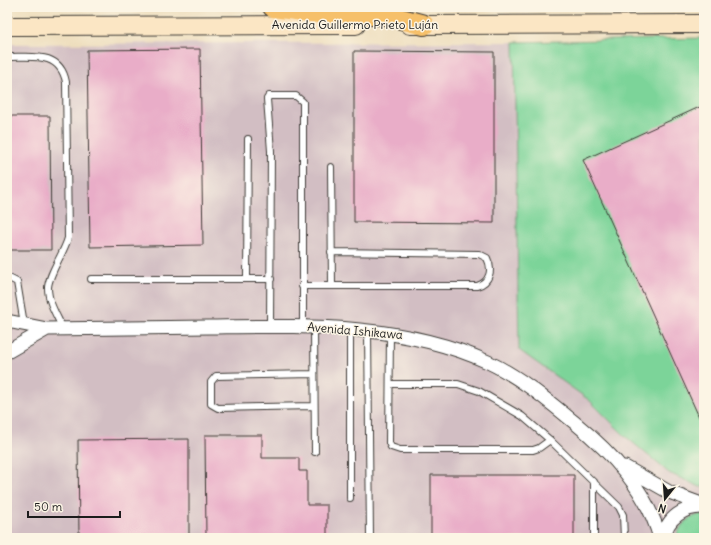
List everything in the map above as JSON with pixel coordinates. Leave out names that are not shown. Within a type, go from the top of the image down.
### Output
[{"type":"main road","points":[[273,7],[334,15],[386,15],[424,24]]},
{"type":"street","name":"Avenida Guillermo Prieto Luján","points":[[7,26],[704,24]]},
{"type":"street","name":"Avenida Ishikawa","points":[[7,321],[47,330],[270,326],[368,330],[390,333],[454,348],[489,362],[516,378],[548,400],[578,425],[621,465],[648,505],[660,538]]},
{"type":"street","name":"Avenida Ishikawa","points":[[7,352],[47,330]]},
{"type":"street","name":"Avenida Ishikawa","points":[[621,465],[668,492],[704,506]]},
{"type":"street","name":"Avenida Ishikawa","points":[[664,538],[664,532],[671,520],[682,511],[704,506]]},
{"type":"lane","points":[[7,57],[41,57],[51,60],[59,65],[64,73],[66,82],[68,238],[66,248],[48,287],[49,299],[63,329]]},
{"type":"lane","points":[[270,326],[271,151],[267,99],[269,96],[296,96],[303,102],[302,286],[314,374],[315,452]]},
{"type":"lane","points":[[247,279],[248,139]]},
{"type":"lane","points":[[331,166],[332,286]]},
{"type":"lane","points":[[302,286],[477,286],[484,284],[488,280],[489,263],[483,255],[473,253],[331,252]]},
{"type":"lane","points":[[7,277],[17,282],[24,324]]},
{"type":"lane","points":[[91,279],[271,278]]},
{"type":"lane","points":[[350,329],[350,498]]},
{"type":"lane","points":[[368,330],[370,538]]},
{"type":"lane","points":[[390,333],[389,443],[396,449],[533,450],[539,448],[550,440]]},
{"type":"lane","points":[[314,374],[216,376],[211,382],[211,404],[218,408],[314,406]]},
{"type":"lane","points":[[390,384],[458,384],[469,387],[522,416],[550,440],[619,507],[623,515],[624,538]]},
{"type":"lane","points":[[594,482],[594,538]]},
{"type":"shaded area","points":[[514,42],[519,350],[589,400],[625,436],[669,473],[700,487],[704,487],[704,538],[7,538],[7,44]]},
{"type":"green space","points":[[704,38],[704,487],[700,487],[669,473],[625,436],[589,400],[519,350],[514,42]]},
{"type":"green space","points":[[701,514],[704,515],[704,538],[676,538],[685,522],[692,517]]},
{"type":"building","points":[[200,49],[203,245],[90,247],[87,50]]},
{"type":"building","points":[[354,51],[494,52],[494,223],[354,222]]},
{"type":"building","points":[[704,105],[704,428],[583,160]]},
{"type":"building","points":[[7,116],[50,116],[51,250],[7,250]]},
{"type":"building","points":[[205,435],[262,435],[262,458],[299,458],[299,471],[307,471],[307,505],[327,505],[327,538],[206,538]]},
{"type":"building","points":[[189,439],[189,538],[79,538],[78,440]]},
{"type":"building","points":[[431,475],[574,475],[574,538],[431,538]]}]
